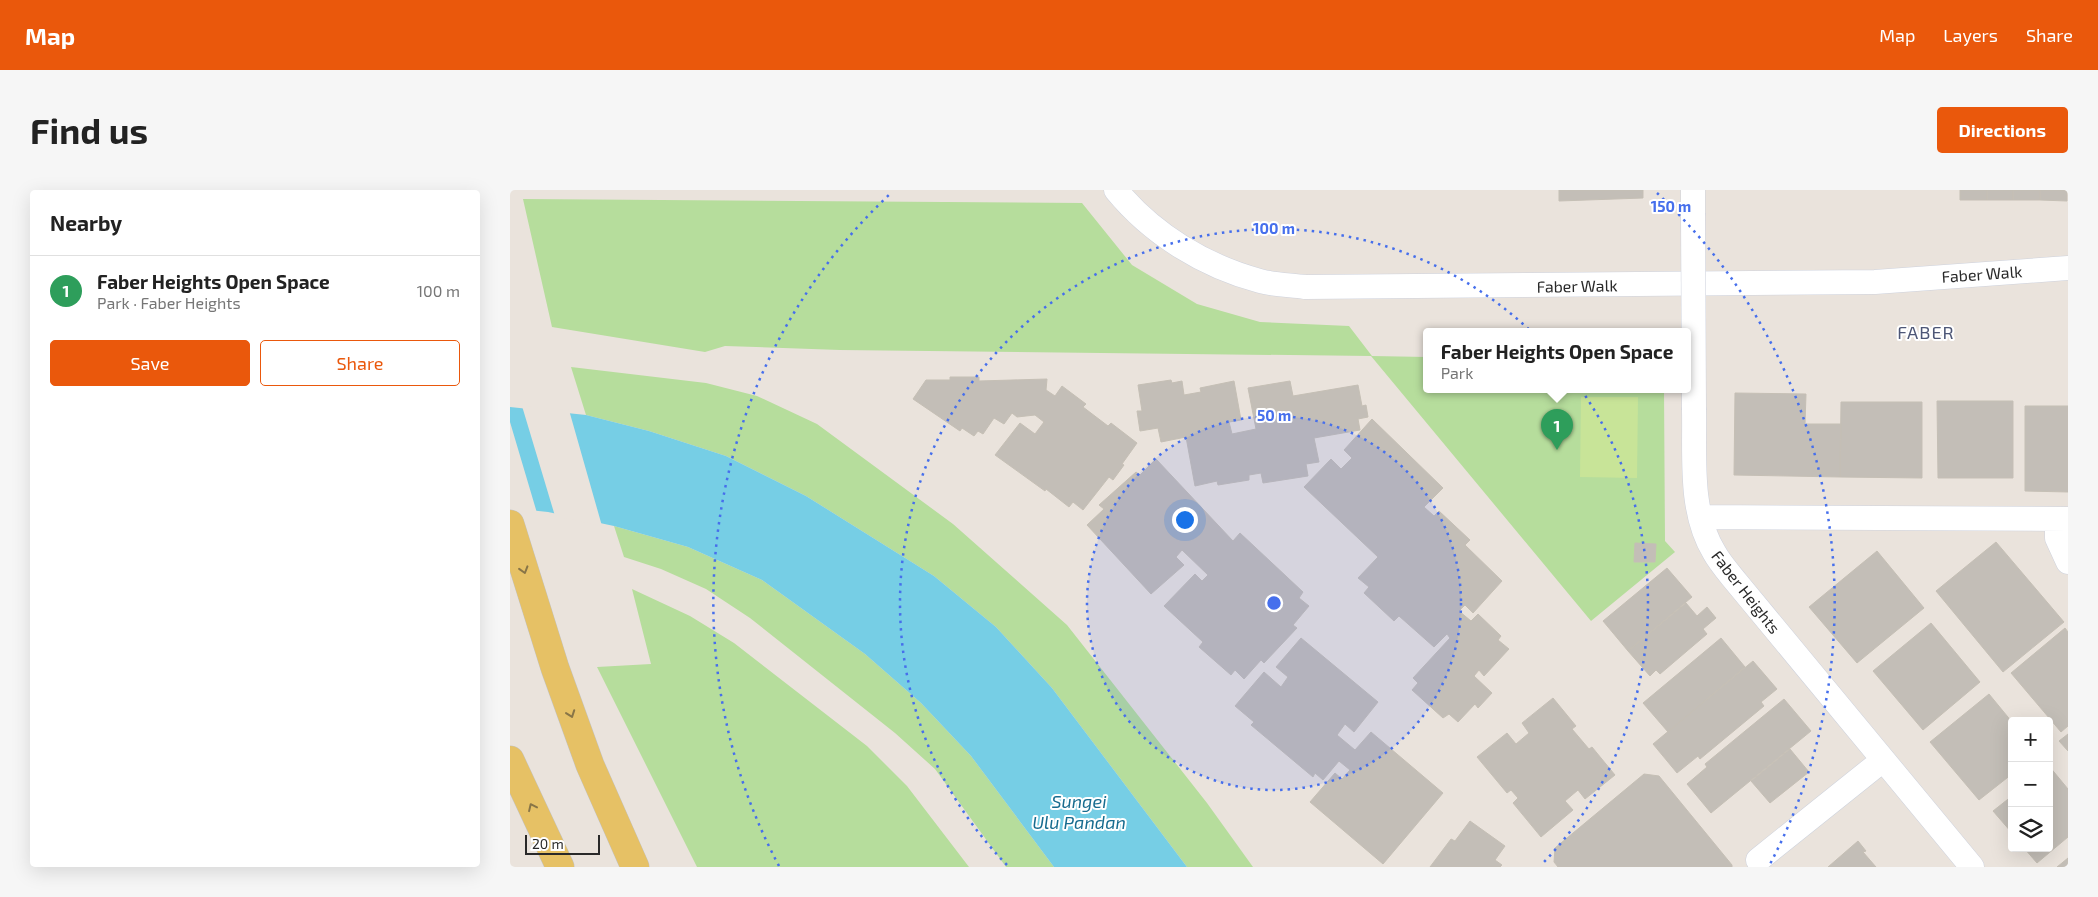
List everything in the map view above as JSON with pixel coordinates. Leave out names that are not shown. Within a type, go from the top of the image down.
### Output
[{"type":"main road","points":[[510,524],[555,668],[590,765],[635,867]]},
{"type":"main road","points":[[510,760],[560,867]]},
{"type":"street","name":"Faber Walk","points":[[1116,190],[1124,200],[1170,240],[1216,267],[1262,281],[1306,287],[1875,282],[2068,268]]},
{"type":"street","name":"Faber Heights","points":[[1693,202],[1696,482],[1700,517],[1713,551],[1737,583],[1972,867]]},
{"type":"street","points":[[1700,517],[2063,519],[2057,538],[2068,562]]},
{"type":"street","points":[[1758,860],[1883,760]]},
{"type":"green space","points":[[523,199],[1082,203],[1132,265],[1197,304],[1260,322],[1349,326],[1372,356],[1423,357],[1423,393],[1664,393],[1665,541],[1675,552],[1591,621],[1371,356],[840,350],[725,346],[705,352],[552,327]]},
{"type":"green space","points":[[571,367],[706,383],[757,396],[817,424],[953,524],[1067,625],[1207,803],[1253,867],[1187,867],[1052,688],[996,627],[934,576],[806,496],[726,456],[649,431],[586,415]]},
{"type":"green space","points":[[1581,397],[1638,397],[1637,478],[1580,477]]},
{"type":"green space","points":[[614,526],[688,547],[762,580],[865,654],[921,703],[971,756],[1054,867],[1006,867],[935,769],[895,733],[750,618],[706,589],[661,569],[624,557]]},
{"type":"green space","points":[[632,589],[690,616],[734,643],[867,746],[907,786],[969,867],[697,867],[597,667],[651,664]]},
{"type":"water","name":"Sungei Ulu Pandan","points":[[510,407],[586,415],[649,431],[726,456],[806,496],[934,576],[996,627],[1052,688],[1187,867],[1054,867],[971,756],[921,703],[865,654],[762,580],[688,547],[614,526],[548,512],[510,508]]},
{"type":"pier","points":[[522,406],[569,410],[602,526],[555,516]]},
{"type":"pier","points":[[510,422],[537,513],[510,510]]},
{"type":"building","points":[[1559,190],[1643,190],[1643,198],[1559,201]]},
{"type":"building","points":[[1960,190],[1987,190],[1987,200],[1960,200]]},
{"type":"building","points":[[1987,190],[2013,190],[2013,200],[1987,200]]},
{"type":"building","points":[[2013,190],[2040,190],[2040,200],[2013,200]]},
{"type":"building","points":[[2040,190],[2067,190],[2067,201],[2040,200]]},
{"type":"building","points":[[950,377],[979,377],[979,381],[1047,379],[1046,390],[1055,396],[1062,386],[1086,404],[1083,407],[1108,426],[1111,423],[1137,443],[1113,480],[1109,477],[1083,510],[1073,502],[1069,507],[1046,489],[1045,491],[995,455],[1020,423],[1035,434],[1044,422],[1035,415],[1017,417],[1012,413],[1004,424],[994,418],[983,434],[978,431],[974,436],[962,428],[960,431],[913,399],[926,380],[950,380]]},
{"type":"building","points":[[1171,380],[1172,383],[1182,381],[1184,395],[1201,392],[1200,388],[1234,381],[1241,420],[1229,422],[1232,434],[1256,429],[1248,388],[1290,381],[1293,396],[1358,385],[1362,406],[1366,405],[1368,417],[1358,419],[1360,430],[1314,438],[1319,462],[1306,464],[1308,476],[1263,483],[1261,473],[1249,475],[1249,480],[1218,485],[1217,481],[1195,486],[1186,437],[1161,442],[1158,428],[1140,431],[1137,411],[1142,411],[1138,385]]},
{"type":"building","points":[[1735,393],[1806,394],[1805,424],[1841,424],[1840,477],[1734,475]]},
{"type":"building","points":[[1937,401],[2013,401],[2013,478],[1938,478]]},
{"type":"building","points":[[1841,402],[1922,402],[1922,478],[1840,477]]},
{"type":"building","points":[[2025,406],[2068,406],[2068,492],[2025,491]]},
{"type":"building","points":[[1372,419],[1443,488],[1424,507],[1434,516],[1439,511],[1470,540],[1465,545],[1502,581],[1473,613],[1465,605],[1459,611],[1471,621],[1478,614],[1501,636],[1498,640],[1509,649],[1484,676],[1479,670],[1474,676],[1492,693],[1478,708],[1475,704],[1458,722],[1449,714],[1443,718],[1412,690],[1418,683],[1413,678],[1450,638],[1447,634],[1434,647],[1399,616],[1394,621],[1364,593],[1369,587],[1358,578],[1378,557],[1304,487],[1331,459],[1341,469],[1352,458],[1344,450]]},
{"type":"building","points":[[1156,459],[1233,541],[1240,533],[1303,592],[1299,598],[1309,606],[1293,625],[1297,628],[1264,663],[1261,660],[1244,679],[1235,670],[1231,675],[1199,647],[1203,642],[1164,606],[1195,574],[1202,581],[1208,575],[1182,550],[1176,557],[1184,565],[1151,594],[1087,525],[1104,509],[1099,505],[1136,472],[1140,475]]},
{"type":"building","points":[[1996,542],[2064,622],[2003,672],[1936,591]]},
{"type":"building","points":[[1635,543],[1656,544],[1655,562],[1634,562]]},
{"type":"building","points":[[1877,551],[1924,608],[1857,663],[1809,607]]},
{"type":"building","points":[[1667,568],[1692,597],[1628,651],[1603,621]]},
{"type":"building","points":[[1686,603],[1697,616],[1707,607],[1716,618],[1703,629],[1707,634],[1660,674],[1656,670],[1650,676],[1628,651]]},
{"type":"building","points":[[1931,623],[1980,682],[1923,730],[1873,671]]},
{"type":"building","points":[[2065,628],[2068,632],[2068,726],[2061,732],[2053,723],[2053,717],[2048,717],[2011,673]]},
{"type":"building","points":[[1301,638],[1378,702],[1354,732],[1345,724],[1337,735],[1355,750],[1371,732],[1443,793],[1383,864],[1310,802],[1335,773],[1342,779],[1350,770],[1339,761],[1323,780],[1315,773],[1313,777],[1251,725],[1254,722],[1235,706],[1264,672],[1281,687],[1288,677],[1276,667]]},
{"type":"building","points":[[1721,638],[1745,667],[1668,732],[1643,703]]},
{"type":"building","points":[[1753,661],[1777,689],[1761,702],[1764,706],[1700,759],[1698,756],[1677,773],[1653,744]]},
{"type":"building","points":[[1989,694],[2008,717],[2008,777],[1979,800],[1930,742]]},
{"type":"building","points":[[1553,698],[1576,726],[1572,729],[1589,749],[1592,747],[1615,775],[1585,799],[1578,790],[1565,801],[1573,810],[1541,837],[1513,803],[1518,798],[1511,790],[1507,793],[1477,757],[1507,733],[1516,744],[1529,733],[1522,723]]},
{"type":"building","points":[[1784,699],[1811,731],[1711,813],[1687,784],[1707,767],[1705,764]]},
{"type":"building","points":[[2068,734],[2068,751],[2059,741]]},
{"type":"building","points":[[1790,749],[1809,772],[1770,803],[1751,781]]},
{"type":"building","points":[[2053,771],[2068,789],[2068,837],[2053,850]]},
{"type":"building","points":[[1644,774],[1659,776],[1732,867],[1558,867],[1554,862],[1555,848]]},
{"type":"building","points":[[2008,799],[2008,828],[1993,811]]},
{"type":"building","points":[[1470,821],[1505,846],[1495,860],[1502,865],[1500,867],[1430,867],[1451,839],[1455,841]]},
{"type":"building","points":[[1858,841],[1866,851],[1863,852],[1876,867],[1828,867]]},
{"type":"building","points":[[2027,852],[2050,852],[2037,863]]},
{"type":"building","points":[[2068,858],[2068,867],[2057,867]]},
{"type":"place","name":"Faber Heights Open Space","points":[[1557,450]]},
{"type":"district","name":"FABER","points":[[1926,333]]}]
